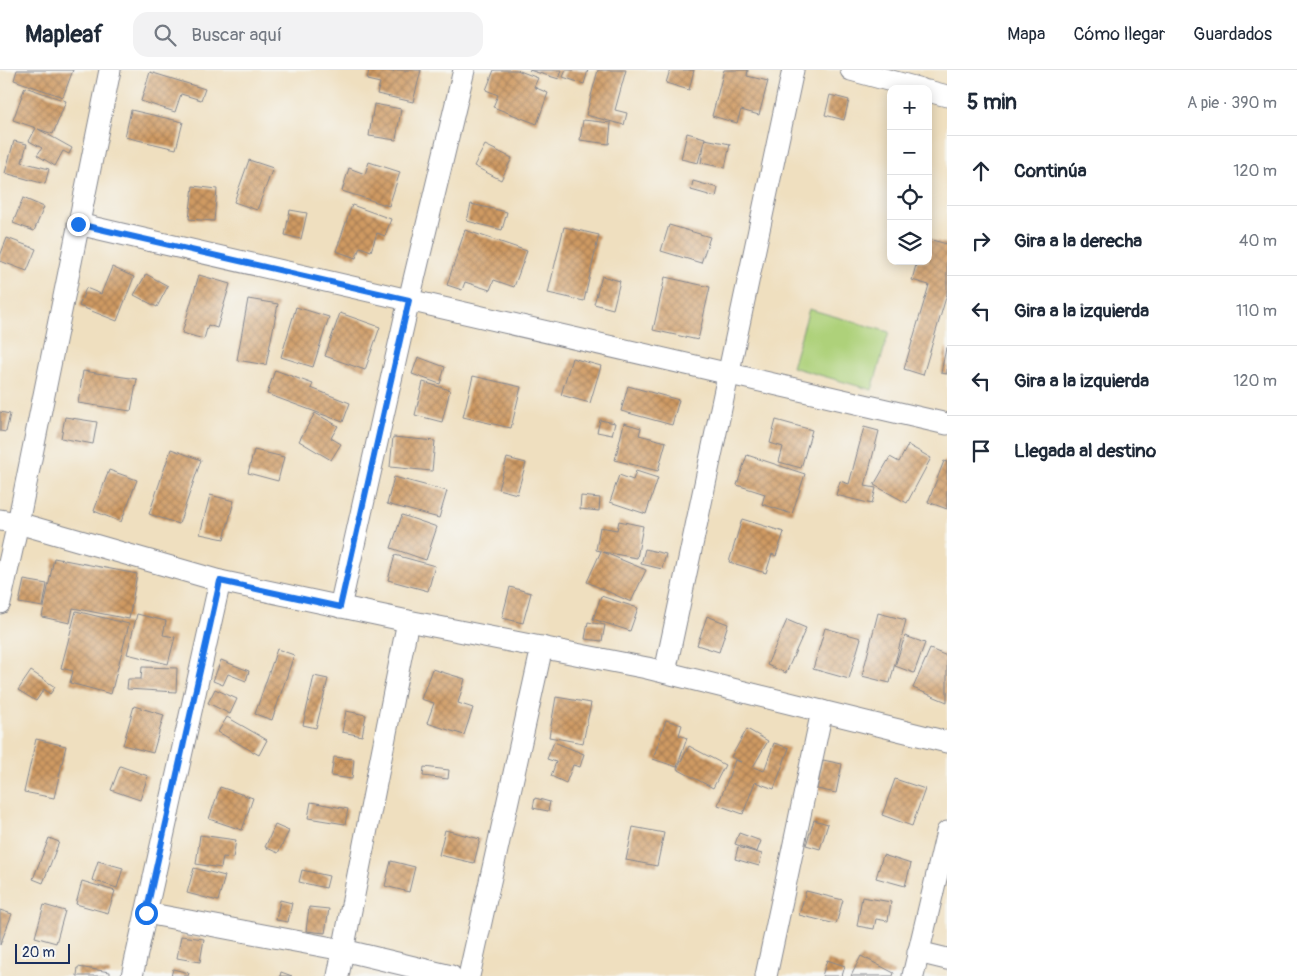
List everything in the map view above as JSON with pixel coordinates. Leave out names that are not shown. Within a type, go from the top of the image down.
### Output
[{"type":"street","points":[[0,603],[9,522],[78,224],[110,70]]},
{"type":"street","points":[[340,607],[409,300],[464,70]]},
{"type":"street","points":[[665,672],[793,70]]},
{"type":"street","points":[[852,70],[906,85]]},
{"type":"street","points":[[932,92],[947,96]]},
{"type":"street","points":[[78,224],[947,424]]},
{"type":"street","points":[[9,522],[220,581],[408,621],[665,672],[947,742]]},
{"type":"street","points":[[132,976],[220,581]]},
{"type":"street","points":[[338,976],[408,621]]},
{"type":"street","points":[[469,976],[542,647]]},
{"type":"street","points":[[766,976],[822,712]]},
{"type":"street","points":[[913,976],[947,832]]},
{"type":"street","points":[[146,913],[343,950],[451,976]]},
{"type":"street","points":[[918,952],[947,959]]},
{"type":"green space","points":[[809,309],[889,332],[872,390],[792,367]]},
{"type":"building","points":[[17,70],[73,70],[63,97],[14,80]]},
{"type":"building","points":[[369,70],[393,72],[394,70],[421,70],[413,102],[377,94],[380,83],[367,80]]},
{"type":"building","points":[[494,70],[517,70],[538,78],[534,87],[548,93],[537,124],[493,107],[498,95],[486,90]]},
{"type":"building","points":[[529,70],[562,70],[559,79]]},
{"type":"building","points":[[566,70],[588,70],[584,84],[563,77]]},
{"type":"building","points":[[598,70],[626,70],[615,110],[627,113],[624,125],[586,115]]},
{"type":"building","points":[[670,70],[694,70],[689,90],[666,83]]},
{"type":"building","points":[[724,70],[748,70],[747,76],[768,81],[759,115],[741,110],[737,123],[712,116]]},
{"type":"building","points":[[150,72],[205,89],[201,100],[181,94],[175,112],[141,101]]},
{"type":"building","points":[[25,87],[66,101],[53,134],[38,129],[72,148],[69,154],[63,151],[55,166],[37,155],[42,148],[29,141],[36,128],[13,120]]},
{"type":"building","points":[[830,95],[849,100],[844,120],[825,115]]},
{"type":"building","points":[[374,104],[401,109],[396,140],[369,136]]},
{"type":"building","points":[[131,110],[183,122],[176,149],[125,137]]},
{"type":"building","points":[[583,120],[611,123],[609,144],[580,140]]},
{"type":"building","points":[[687,133],[705,138],[698,163],[681,159]]},
{"type":"building","points":[[705,139],[730,144],[725,168],[701,163]]},
{"type":"building","points":[[14,141],[27,144],[22,162],[49,169],[45,184],[5,173]]},
{"type":"building","points":[[485,145],[512,158],[501,180],[474,166]]},
{"type":"building","points":[[249,160],[273,168],[257,210],[234,202]]},
{"type":"building","points":[[369,162],[400,172],[389,206],[342,191],[349,168],[365,174]]},
{"type":"building","points":[[693,181],[718,188],[716,197],[691,190]]},
{"type":"building","points":[[193,186],[217,189],[214,221],[189,219]]},
{"type":"building","points":[[23,198],[44,207],[34,231],[13,223]]},
{"type":"building","points":[[471,204],[507,212],[502,230],[467,221]]},
{"type":"building","points":[[352,205],[391,219],[385,236],[377,233],[371,251],[360,247],[356,258],[336,251]]},
{"type":"building","points":[[290,210],[307,213],[301,239],[285,235]]},
{"type":"building","points":[[669,225],[710,237],[701,263],[661,251]]},
{"type":"building","points":[[564,227],[599,235],[584,301],[548,293]]},
{"type":"building","points":[[465,230],[527,251],[514,287],[494,280],[490,290],[465,282],[462,290],[447,285]]},
{"type":"building","points":[[7,238],[36,249],[27,271],[0,261]]},
{"type":"building","points":[[932,240],[947,244],[947,294],[923,375],[904,369],[929,285],[912,280],[916,265],[932,265]]},
{"type":"building","points":[[112,267],[134,277],[117,321],[79,306],[86,288],[101,294]]},
{"type":"building","points":[[146,274],[168,286],[157,307],[134,295]]},
{"type":"building","points":[[199,275],[230,284],[217,328],[208,325],[204,339],[182,333]]},
{"type":"building","points":[[602,276],[620,281],[613,309],[594,304]]},
{"type":"building","points":[[665,277],[710,287],[698,340],[653,330]]},
{"type":"building","points":[[248,299],[278,304],[266,365],[237,360]]},
{"type":"building","points":[[296,307],[329,317],[313,367],[281,357]]},
{"type":"building","points":[[340,313],[380,327],[365,370],[325,356]]},
{"type":"building","points":[[947,348],[947,374],[941,373]]},
{"type":"building","points":[[418,357],[445,367],[440,384],[412,374]]},
{"type":"building","points":[[572,358],[601,366],[590,403],[561,395]]},
{"type":"building","points":[[275,370],[313,384],[311,388],[350,403],[343,422],[267,394]]},
{"type":"building","points":[[83,371],[137,379],[131,411],[78,403]]},
{"type":"building","points":[[473,376],[521,387],[511,428],[463,417]]},
{"type":"building","points":[[423,382],[450,390],[442,422],[415,415]]},
{"type":"building","points":[[628,386],[679,400],[672,425],[621,411]]},
{"type":"building","points":[[0,412],[10,414],[6,432],[0,431]]},
{"type":"building","points":[[315,413],[338,426],[331,438],[341,444],[331,460],[299,441]]},
{"type":"building","points":[[65,417],[97,422],[93,444],[61,438]]},
{"type":"building","points":[[600,420],[615,423],[612,435],[597,432]]},
{"type":"building","points":[[776,420],[812,430],[801,468],[779,462],[783,447],[770,443]]},
{"type":"building","points":[[624,423],[641,428],[639,435],[666,442],[658,471],[615,460]]},
{"type":"building","points":[[864,427],[879,431],[865,486],[876,488],[872,504],[836,495],[840,481],[849,484]]},
{"type":"building","points":[[393,437],[435,441],[432,471],[390,467]]},
{"type":"building","points":[[908,445],[931,458],[907,503],[874,485],[890,457],[899,462]]},
{"type":"building","points":[[171,449],[201,460],[179,524],[149,514]]},
{"type":"building","points":[[254,450],[284,457],[278,481],[248,473]]},
{"type":"building","points":[[747,455],[805,474],[792,514],[762,504],[765,494],[737,485]]},
{"type":"building","points":[[507,458],[526,463],[517,494],[498,489]]},
{"type":"building","points":[[944,461],[947,462],[947,509],[928,502]]},
{"type":"building","points":[[109,470],[137,480],[121,522],[94,511]]},
{"type":"building","points":[[636,471],[658,478],[646,514],[610,502],[619,475],[633,480]]},
{"type":"building","points":[[394,477],[447,491],[439,518],[387,504]]},
{"type":"building","points":[[210,495],[234,501],[224,539],[200,534]]},
{"type":"building","points":[[581,496],[600,498],[599,511],[580,509]]},
{"type":"building","points":[[402,515],[437,527],[426,560],[391,548]]},
{"type":"building","points":[[742,519],[784,532],[776,556],[772,554],[766,573],[729,562]]},
{"type":"building","points":[[619,521],[643,526],[637,558],[603,552],[646,570],[631,602],[587,582],[601,551],[596,550],[600,527],[617,530]]},
{"type":"building","points":[[645,549],[666,554],[662,569],[641,564]]},
{"type":"building","points":[[395,555],[435,566],[428,591],[388,580]]},
{"type":"building","points":[[54,558],[137,574],[129,619],[73,608],[70,623],[42,617]]},
{"type":"building","points":[[24,580],[47,584],[43,607],[19,603]]},
{"type":"building","points":[[510,587],[531,593],[523,623],[502,618]]},
{"type":"building","points":[[601,596],[638,608],[630,631],[593,619]]},
{"type":"building","points":[[76,611],[129,624],[111,694],[70,683],[73,671],[61,668]]},
{"type":"building","points":[[878,613],[906,620],[890,683],[862,676]]},
{"type":"building","points":[[137,614],[166,621],[163,635],[175,637],[168,664],[127,654]]},
{"type":"building","points":[[707,616],[728,624],[719,652],[697,645]]},
{"type":"building","points":[[787,620],[806,628],[786,673],[767,665]]},
{"type":"building","points":[[588,622],[605,625],[602,641],[585,639]]},
{"type":"building","points":[[825,628],[861,638],[849,679],[813,669]]},
{"type":"building","points":[[905,636],[925,643],[914,673],[895,666]]},
{"type":"building","points":[[277,649],[294,655],[272,720],[255,714]]},
{"type":"building","points":[[930,649],[947,656],[947,702],[913,688]]},
{"type":"building","points":[[221,660],[249,671],[246,681],[228,674],[223,685],[213,681]]},
{"type":"building","points":[[142,667],[177,668],[176,692],[127,689],[128,679],[141,679]]},
{"type":"building","points":[[432,669],[465,679],[458,703],[473,708],[464,735],[427,723],[434,703],[421,699]]},
{"type":"building","points":[[31,671],[55,687],[50,694],[44,689],[36,701],[18,690]]},
{"type":"building","points":[[314,676],[328,679],[316,728],[303,725]]},
{"type":"building","points":[[215,689],[237,699],[230,714],[208,703]]},
{"type":"building","points":[[556,697],[591,703],[583,743],[549,737]]},
{"type":"building","points":[[134,706],[164,715],[153,753],[123,745]]},
{"type":"building","points":[[346,711],[366,715],[362,736],[342,732]]},
{"type":"building","points":[[227,717],[267,740],[259,755],[218,732]]},
{"type":"building","points":[[666,720],[682,725],[679,735],[687,738],[677,767],[653,759]]},
{"type":"building","points":[[747,729],[768,741],[753,767],[764,771],[774,743],[789,748],[774,789],[755,782],[743,814],[718,805],[735,760],[741,762],[731,757]]},
{"type":"building","points":[[36,739],[66,746],[54,798],[24,792]]},
{"type":"building","points":[[554,742],[584,754],[580,767],[573,765],[566,783],[551,776],[556,762],[547,759]]},
{"type":"building","points":[[689,746],[725,765],[713,788],[677,769]]},
{"type":"building","points":[[334,757],[354,759],[352,779],[331,776]]},
{"type":"building","points":[[823,760],[842,764],[836,793],[817,789]]},
{"type":"building","points":[[120,766],[148,776],[140,800],[111,790]]},
{"type":"building","points":[[424,767],[449,770],[448,779],[423,776]]},
{"type":"building","points":[[895,779],[925,789],[912,826],[882,815]]},
{"type":"building","points":[[220,787],[253,798],[242,830],[209,819]]},
{"type":"building","points":[[535,798],[550,802],[548,811],[533,808]]},
{"type":"building","points":[[311,802],[348,809],[345,824],[308,818]]},
{"type":"building","points":[[814,820],[828,824],[820,849],[806,845]]},
{"type":"building","points":[[275,825],[289,831],[278,853],[265,847]]},
{"type":"building","points":[[633,827],[664,833],[657,866],[626,860]]},
{"type":"building","points":[[445,830],[480,839],[474,863],[439,855]]},
{"type":"building","points":[[739,833],[761,841],[757,852],[735,844]]},
{"type":"building","points":[[200,835],[236,840],[233,858],[223,857],[221,868],[196,864]]},
{"type":"building","points":[[49,838],[59,842],[43,883],[33,879]]},
{"type":"building","points":[[738,847],[762,854],[759,866],[735,859]]},
{"type":"building","points":[[883,855],[911,864],[905,886],[876,878]]},
{"type":"building","points":[[98,861],[123,868],[117,888],[92,880]]},
{"type":"building","points":[[391,861],[415,867],[409,892],[385,886]]},
{"type":"building","points":[[194,868],[225,876],[218,901],[187,893]]},
{"type":"building","points":[[302,870],[329,876],[326,888],[299,882]]},
{"type":"building","points":[[82,881],[115,891],[108,913],[76,904]]},
{"type":"building","points":[[806,891],[843,900],[836,924],[799,915]]},
{"type":"building","points":[[862,897],[891,902],[888,921],[876,919],[874,929],[857,926]]},
{"type":"building","points":[[280,900],[292,903],[288,922],[276,920]]},
{"type":"building","points":[[44,905],[65,911],[56,943],[35,937]]},
{"type":"building","points":[[309,907],[329,909],[325,933],[306,931]]},
{"type":"building","points":[[0,910],[12,914],[0,945]]},
{"type":"building","points":[[181,936],[204,939],[200,962],[177,958]]},
{"type":"building","points":[[861,956],[894,973],[893,976],[851,976]]},
{"type":"building","points":[[827,960],[845,966],[842,976],[822,976]]},
{"type":"building","points":[[78,967],[110,972],[110,976],[77,976]]},
{"type":"building","points":[[173,969],[189,973],[188,976],[171,976]]},
{"type":"building","points":[[281,972],[292,976],[280,976]]},
{"type":"route","points":[[78,224],[409,300],[340,607],[220,581],[146,913]]}]
